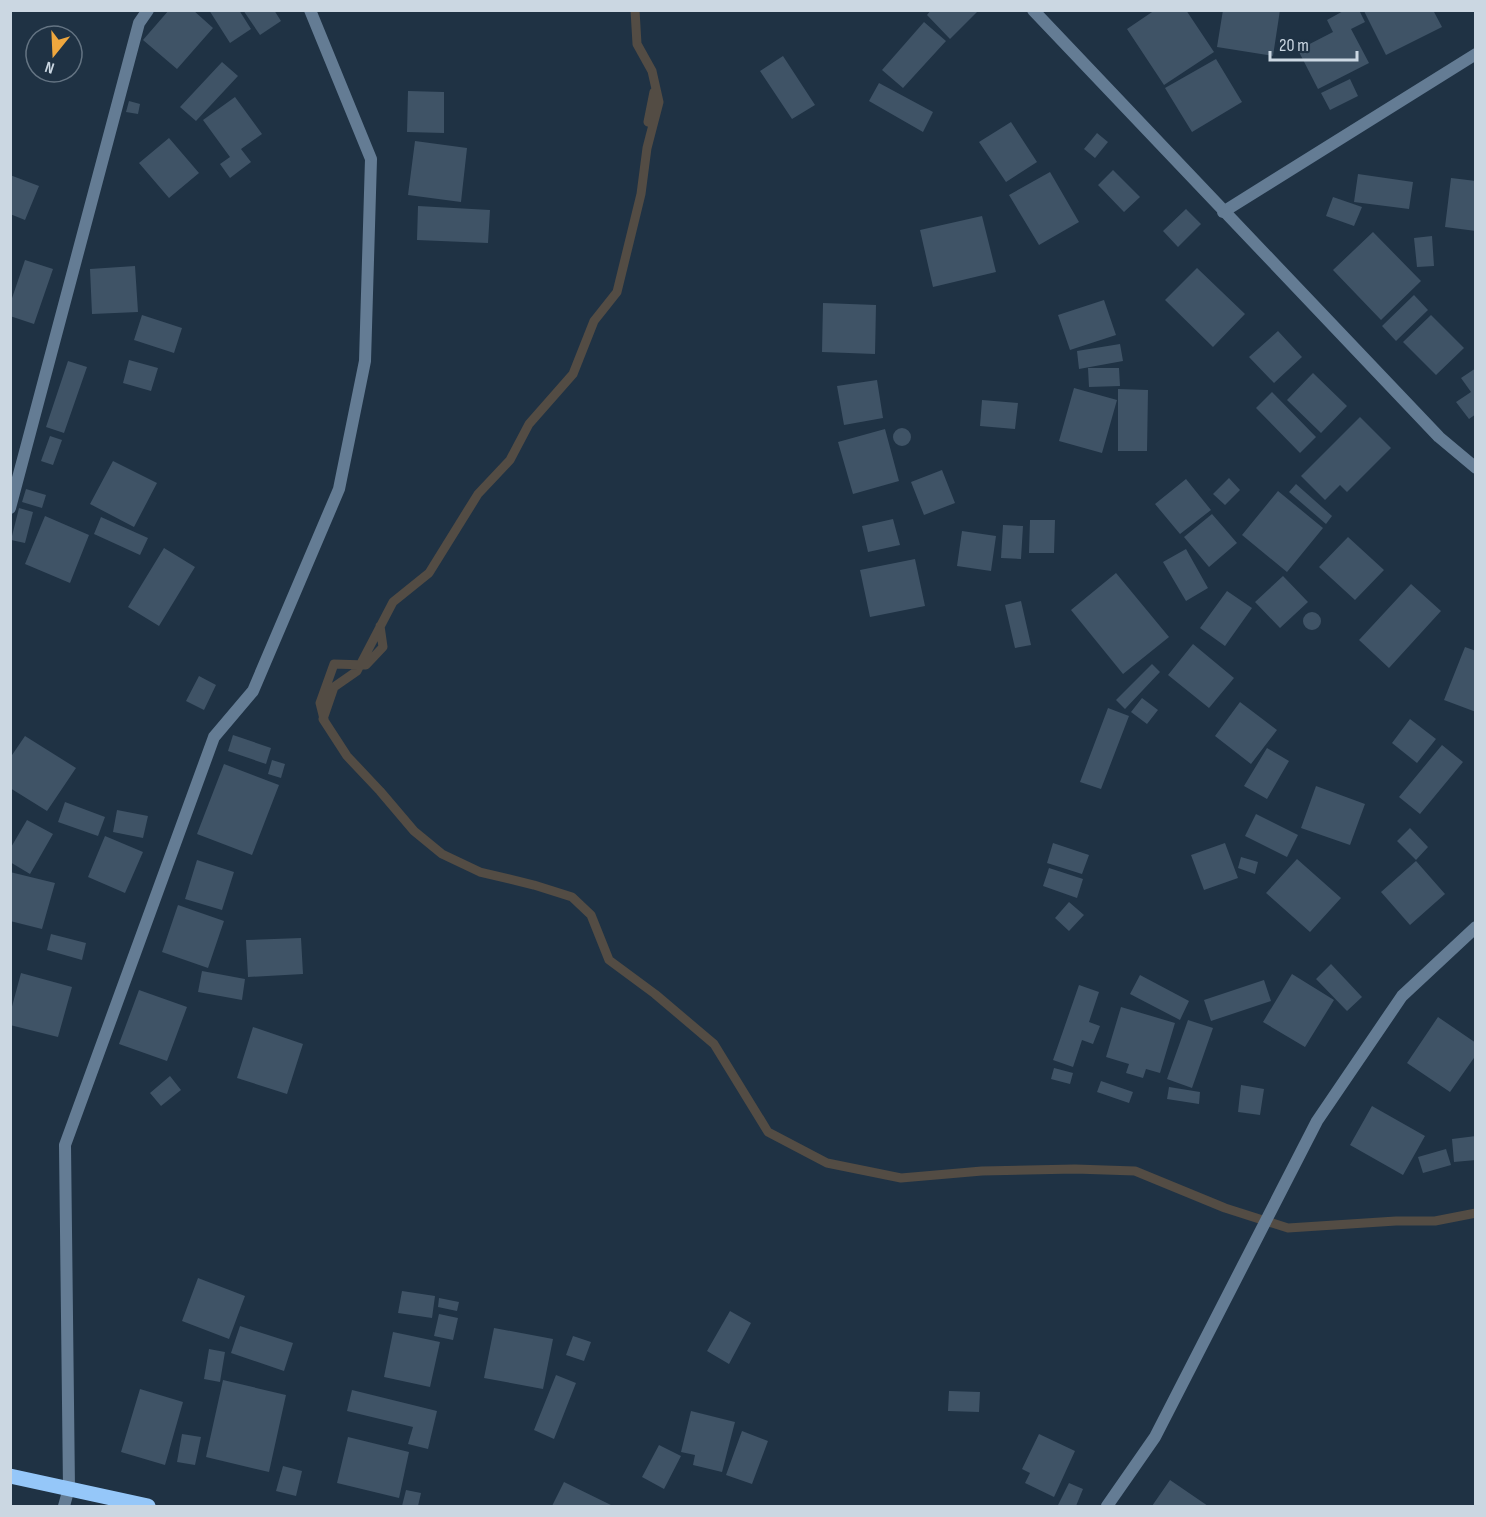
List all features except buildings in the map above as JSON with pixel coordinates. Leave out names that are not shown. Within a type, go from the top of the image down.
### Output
[{"type":"main road","points":[[10,1476],[148,1506]]},
{"type":"street","points":[[10,508],[139,23],[148,10]]},
{"type":"street","points":[[64,1506],[69,1488],[65,1145],[214,737],[253,691],[339,489],[365,361],[370,159],[310,10]]},
{"type":"street","points":[[1033,10],[1431,428],[1476,468]]},
{"type":"street","points":[[1223,212],[1476,54]]},
{"type":"street","points":[[1107,1506],[1155,1437],[1317,1121],[1402,996],[1476,927]]},
{"type":"waterway","points":[[635,10],[637,44],[652,71],[659,102],[647,148],[641,194],[617,292],[594,321],[573,374],[529,424],[510,460],[478,494],[429,573],[393,602],[357,671],[334,687],[323,719],[347,756],[414,831],[442,854],[480,872],[572,897],[591,915],[609,960],[655,994],[714,1044],[768,1132],[827,1163],[901,1178],[982,1171],[1075,1169],[1135,1171],[1225,1208],[1288,1228],[1396,1221],[1435,1221],[1476,1213]]},
{"type":"waterway","points":[[648,122],[654,92]]},
{"type":"waterway","points":[[324,719],[320,703],[334,664],[366,665],[383,647],[380,626]]}]
